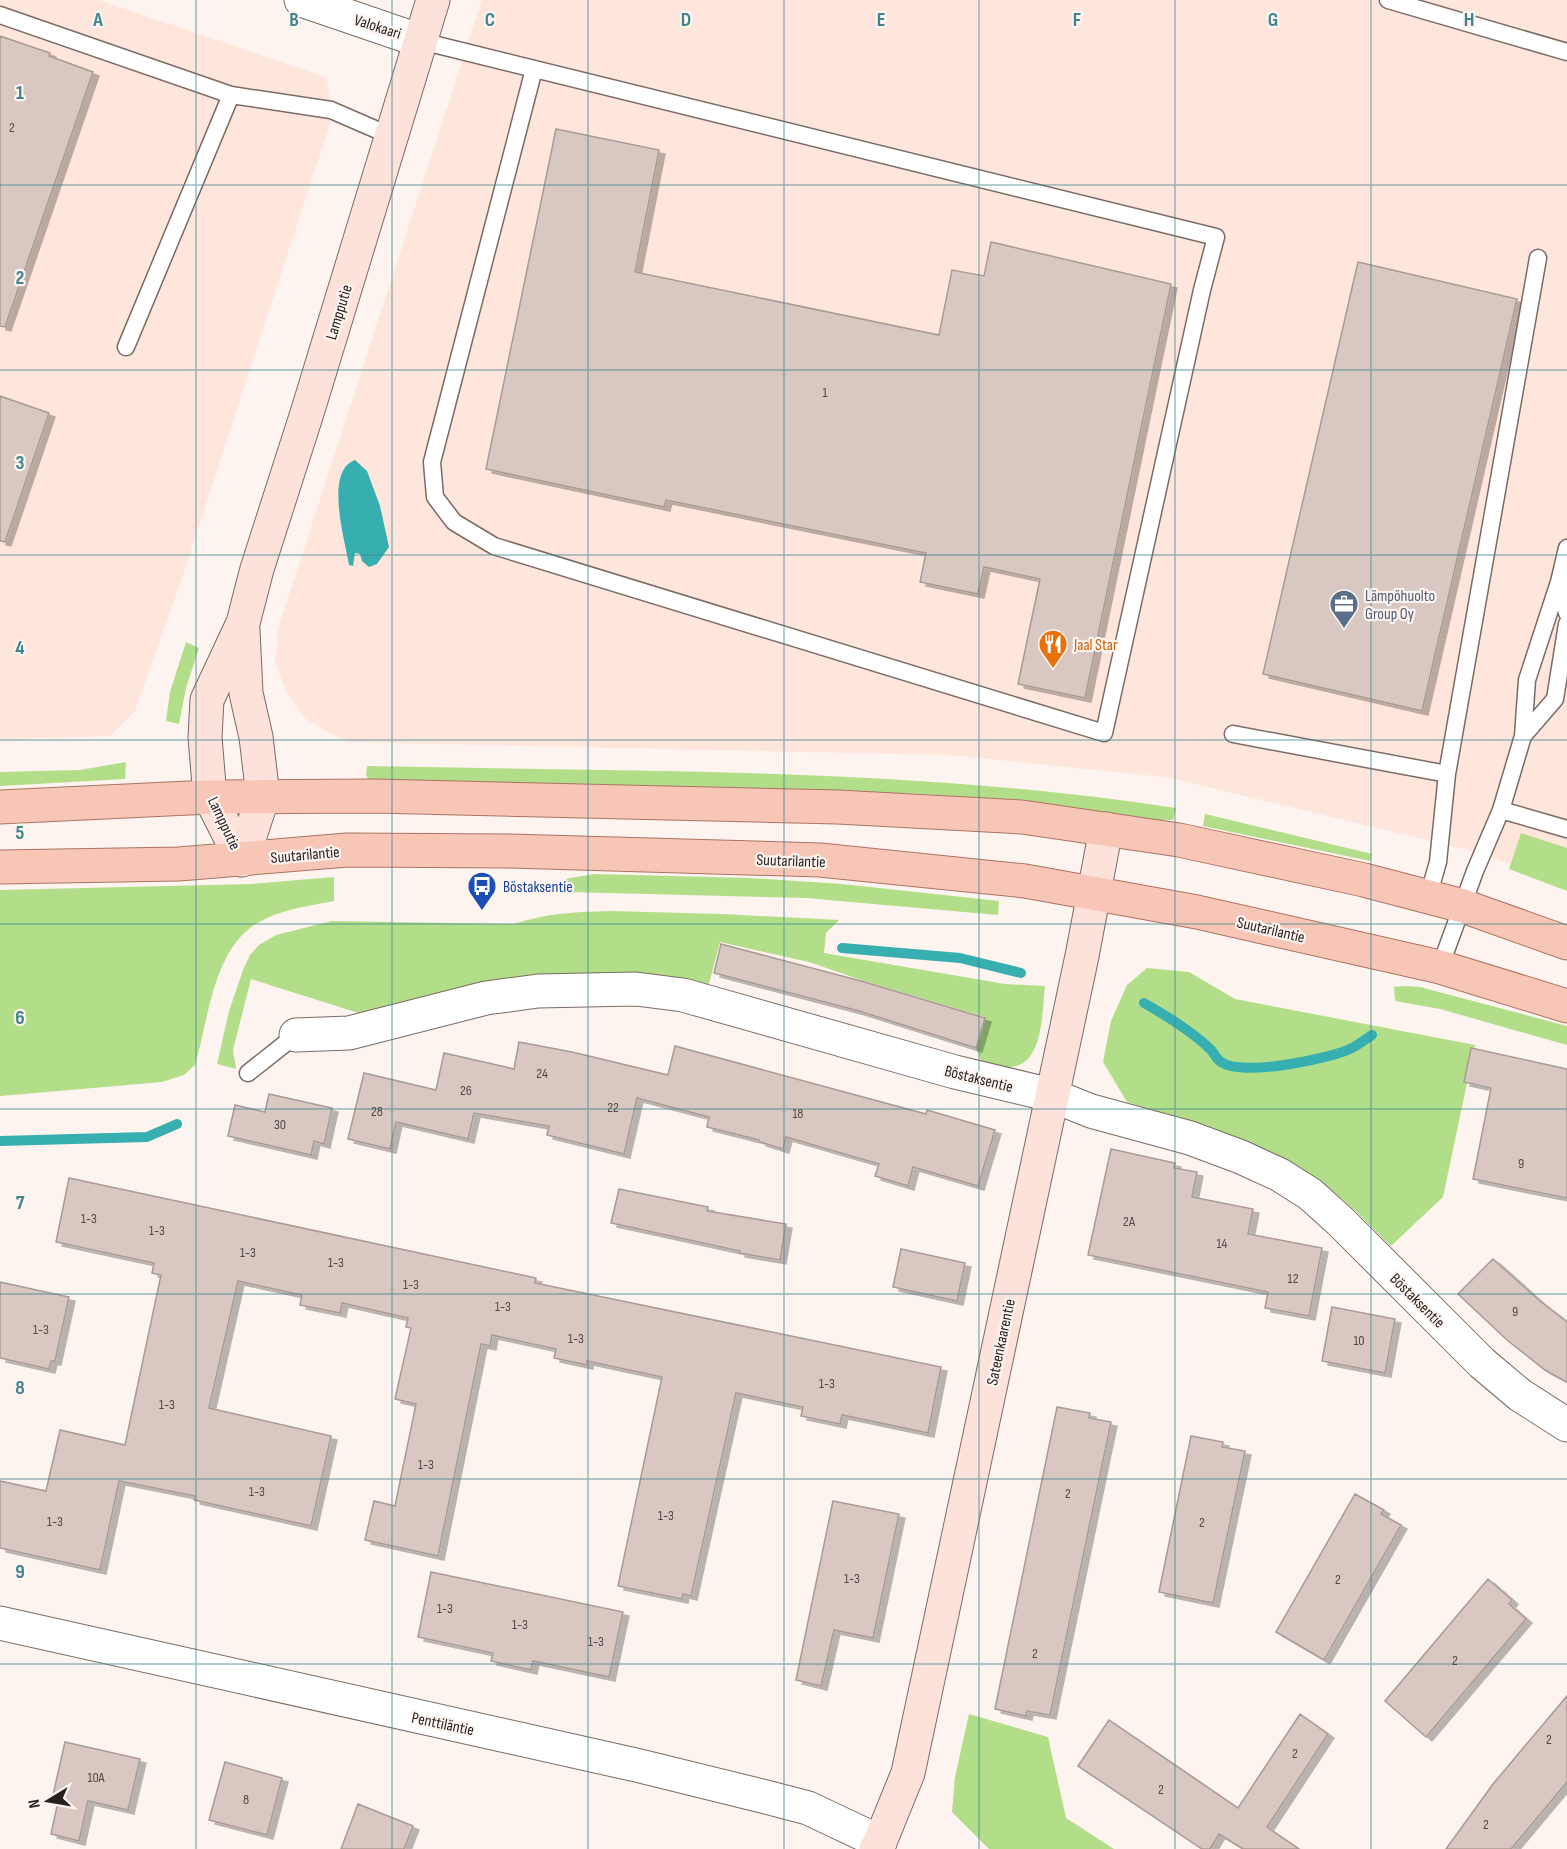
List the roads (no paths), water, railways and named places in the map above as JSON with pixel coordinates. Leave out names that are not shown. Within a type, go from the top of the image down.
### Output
[{"type":"main road","points":[[0,807],[210,796],[375,796],[838,807],[1022,817],[1226,849],[1364,880],[1462,906],[1567,943]]},
{"type":"main road","name":"Suutarilantie","points":[[0,867],[179,864],[359,850],[510,851],[820,860],[1025,881],[1197,912],[1440,967],[1567,1006]]},
{"type":"street","name":"Valokaari","points":[[301,0],[421,41]]},
{"type":"street","name":"Lampputie","points":[[242,860],[210,796],[205,737],[207,700],[243,623],[257,569],[433,0]]},
{"type":"street","name":"Lampputie","points":[[242,860],[263,796],[256,737],[246,693],[243,623]]},
{"type":"street","name":"Sateenkaarentie","points":[[880,1847],[908,1773],[1095,893],[1106,829]]},
{"type":"street","name":"Böstaksentie","points":[[296,1035],[349,1034],[486,998],[538,991],[636,989],[683,995],[955,1072],[1051,1095],[1091,1111],[1190,1138],[1241,1157],[1280,1175],[1310,1194],[1482,1363],[1520,1395],[1567,1425]]},
{"type":"street","name":"Penttiläntie","points":[[0,1623],[636,1765],[808,1808],[880,1847]]},
{"type":"lane","points":[[1388,0],[1567,52]]},
{"type":"lane","points":[[0,15],[231,95],[331,110],[392,136]]},
{"type":"lane","points":[[421,41],[1216,237],[1199,302],[1104,733],[494,546],[454,522],[435,497],[432,462],[534,69]]},
{"type":"lane","points":[[126,347],[231,95]]},
{"type":"lane","points":[[1428,897],[1438,862],[1447,774],[1538,258]]},
{"type":"lane","points":[[1440,967],[1475,870],[1501,810],[1523,736],[1527,680],[1559,582],[1567,548]]},
{"type":"lane","points":[[1559,582],[1567,613]]},
{"type":"lane","points":[[1523,736],[1555,699],[1567,624]]},
{"type":"lane","points":[[1233,734],[1447,774]]},
{"type":"lane","points":[[1501,810],[1567,829]]},
{"type":"lane","points":[[1548,823],[1567,814]]},
{"type":"lane","points":[[248,1073],[296,1035]]},
{"type":"water","points":[[355,460],[367,471],[380,506],[389,547],[377,564],[369,567],[362,561],[360,554],[355,553],[353,566],[349,565],[341,524],[338,491],[340,478],[346,467]]},
{"type":"waterway","points":[[842,948],[960,958],[1021,973]]},
{"type":"waterway","points":[[1144,1003],[1202,1041],[1219,1061],[1232,1066],[1266,1067],[1325,1057],[1352,1048],[1372,1035]]},
{"type":"waterway","points":[[0,1141],[147,1137],[177,1124]]},
{"type":"place","name":"Lämpöhuolto Group Oy","points":[[1344,630]]},
{"type":"place","name":"Jaal Star","points":[[1053,670]]},
{"type":"place","name":"Böstaksentie","points":[[482,912]]}]
